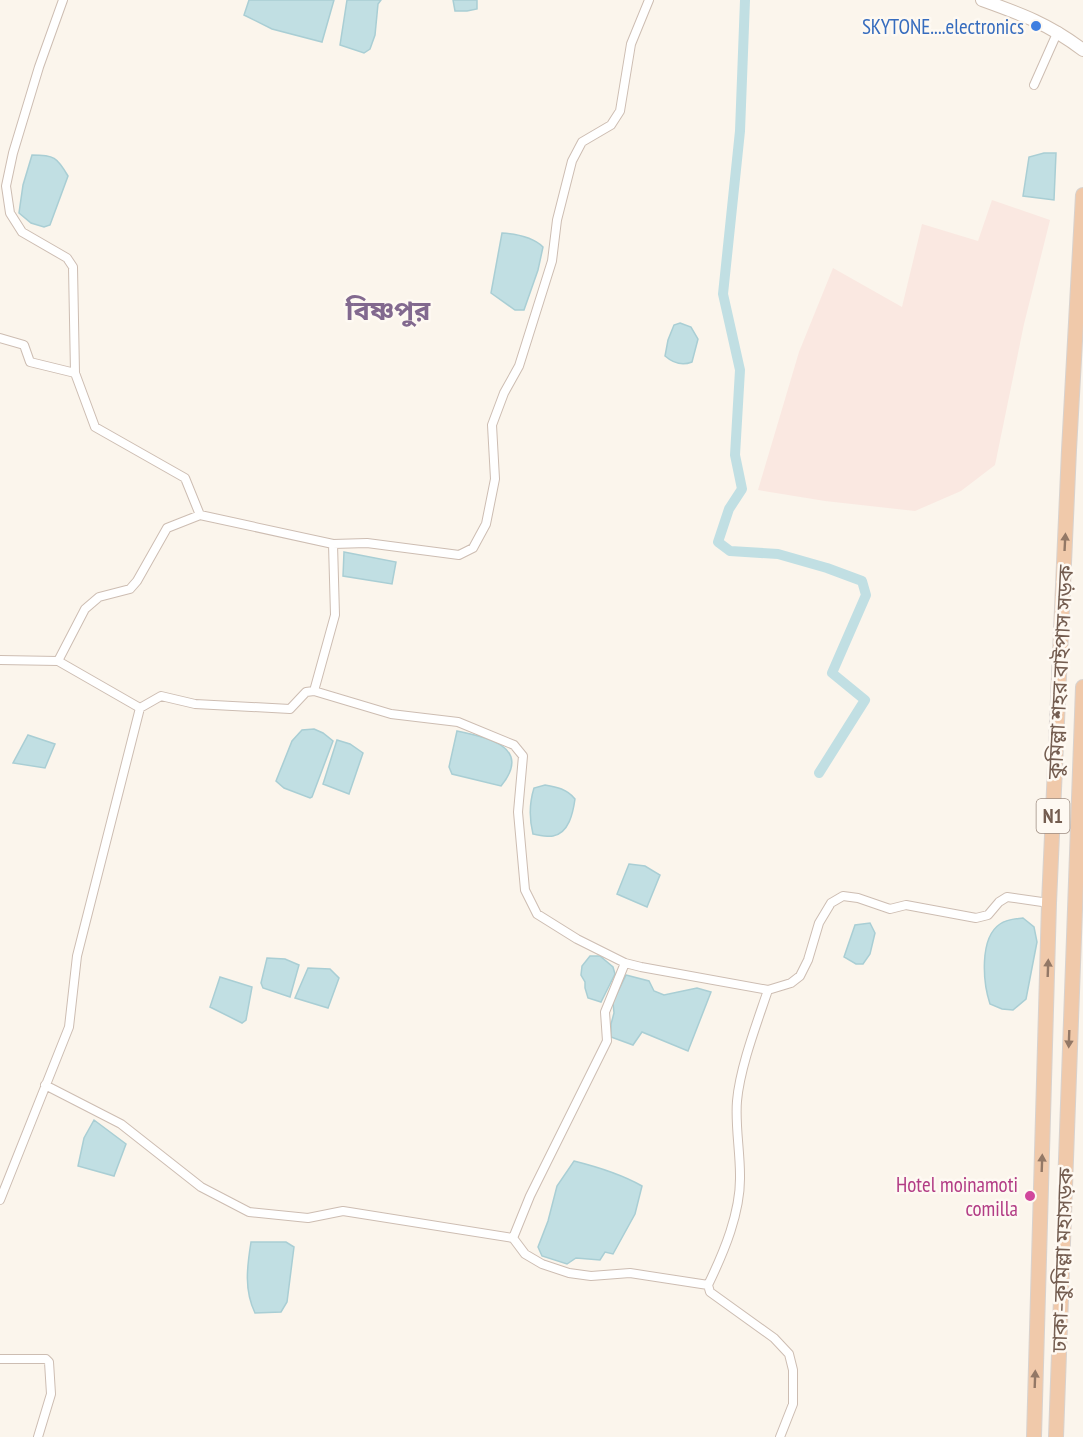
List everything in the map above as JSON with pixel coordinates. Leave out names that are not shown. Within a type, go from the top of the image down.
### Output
[{"type":"highway","name":"কুমিল্লা শহর বাইপাস সড়ক","points":[[1034,1437],[1049,903],[1083,195]]},
{"type":"highway","name":"ঢাকা–কুমিল্লা মহাসড়ক","points":[[1056,1437],[1080,833],[1083,687]]},
{"type":"main road","points":[[982,0],[1027,16],[1058,31],[1083,50]]},
{"type":"street","points":[[63,0],[39,67],[13,153],[6,186],[10,213],[22,232],[67,258],[73,267],[75,373],[95,427],[185,478],[200,514]]},
{"type":"street","points":[[57,661],[85,609],[99,597],[130,589],[137,581],[167,528],[200,514],[333,544],[367,543],[459,555],[473,548],[486,524],[495,479],[492,424],[504,393],[519,366],[552,261],[557,220],[572,161],[582,142],[611,125],[620,111],[631,44],[649,0]]},
{"type":"street","points":[[1034,85],[1058,31]]},
{"type":"street","points":[[0,338],[24,345],[30,362],[75,373]]},
{"type":"street","points":[[314,692],[335,615],[333,544]]},
{"type":"street","points":[[0,660],[57,661],[141,708]]},
{"type":"street","points":[[0,1200],[69,1027],[77,956],[141,708],[161,696],[195,704],[290,709],[306,692],[314,692],[390,714],[458,722],[514,745],[524,756],[518,812],[525,890],[537,914],[577,939],[626,963],[768,990],[791,983],[800,976],[808,960],[819,923],[831,903],[843,896],[858,898],[890,909],[906,905],[976,918],[988,915],[999,902],[1007,897],[1049,903]]},
{"type":"street","points":[[513,1238],[530,1196],[607,1041],[605,1012],[626,963]]},
{"type":"street","points":[[768,990],[750,1045],[737,1099],[741,1177],[735,1215],[708,1285],[711,1292],[774,1338],[789,1354],[793,1370],[793,1404],[780,1437]]},
{"type":"street","points":[[45,1084],[121,1124],[201,1187],[249,1212],[308,1218],[343,1211],[513,1238],[525,1254],[542,1264],[569,1273],[591,1276],[630,1273],[708,1285]]},
{"type":"street","points":[[0,1359],[46,1359],[49,1362],[51,1394],[38,1437]]},
{"type":"shaded area","points":[[992,200],[1050,220],[1024,324],[995,465],[961,491],[915,511],[825,501],[758,490],[799,352],[833,268],[902,307],[922,224],[978,241]]},
{"type":"water","points":[[249,0],[334,0],[322,42],[272,29],[244,15]]},
{"type":"water","points":[[347,0],[381,0],[378,4],[375,35],[370,49],[364,53],[340,45]]},
{"type":"water","points":[[453,0],[477,0],[477,9],[455,11]]},
{"type":"water","points":[[1056,153],[1054,200],[1023,196],[1029,157]]},
{"type":"water","points":[[32,155],[54,158],[68,176],[50,225],[44,227],[31,223],[19,213],[23,185]]},
{"type":"water","points":[[502,233],[529,238],[543,247],[538,270],[524,310],[515,310],[491,293]]},
{"type":"water","points":[[680,323],[691,327],[698,339],[692,362],[685,364],[665,356],[674,325]]},
{"type":"water","points":[[344,552],[396,562],[392,584],[343,576]]},
{"type":"water","points":[[314,729],[333,741],[310,798],[284,788],[276,781],[292,741],[302,730]]},
{"type":"water","points":[[457,731],[493,741],[509,753],[512,762],[510,773],[501,786],[452,774],[449,767]]},
{"type":"water","points":[[28,735],[55,744],[45,768],[13,763]]},
{"type":"water","points":[[337,740],[350,744],[363,753],[349,794],[323,784]]},
{"type":"water","points":[[545,785],[565,791],[575,799],[566,827],[553,836],[533,834],[531,822],[530,805],[534,788]]},
{"type":"water","points":[[629,864],[645,866],[660,875],[647,907],[617,894]]},
{"type":"water","points":[[1023,918],[1034,927],[1037,942],[1026,999],[1013,1010],[1002,1009],[990,1004],[984,961],[986,950],[993,931],[1000,924],[1008,920]]},
{"type":"water","points":[[870,923],[875,933],[870,954],[863,964],[856,964],[844,957],[855,925]]},
{"type":"water","points":[[590,956],[600,956],[613,967],[615,974],[601,1002],[588,998],[581,975],[582,966]]},
{"type":"water","points":[[267,958],[285,959],[299,965],[290,997],[263,988],[261,983]]},
{"type":"water","points":[[308,968],[330,969],[339,978],[328,1008],[295,998]]},
{"type":"water","points":[[626,975],[649,981],[654,991],[664,995],[697,988],[711,992],[688,1051],[642,1032],[633,1045],[611,1037],[613,1002]]},
{"type":"water","points":[[220,977],[252,987],[246,1020],[242,1023],[210,1007]]},
{"type":"water","points":[[94,1120],[126,1144],[114,1176],[78,1166],[84,1138]]},
{"type":"water","points":[[574,1161],[609,1171],[642,1186],[635,1214],[613,1254],[605,1252],[600,1260],[576,1258],[567,1264],[542,1256],[538,1247],[548,1221],[557,1186]]},
{"type":"water","points":[[251,1242],[286,1242],[294,1247],[287,1302],[281,1312],[255,1313],[248,1287]]},
{"type":"waterway","points":[[745,0],[740,131],[723,294],[740,370],[735,455],[742,489],[729,509],[718,542],[730,551],[778,554],[862,581],[866,595],[832,673],[865,700],[819,773]]},
{"type":"place","name":"SKYTONE....electronics","points":[[1036,26]]},
{"type":"place","name":"Hotel moinamoti comilla","points":[[1030,1196]]},
{"type":"district","name":"বিষ্ণপুর","points":[[388,310]]}]
